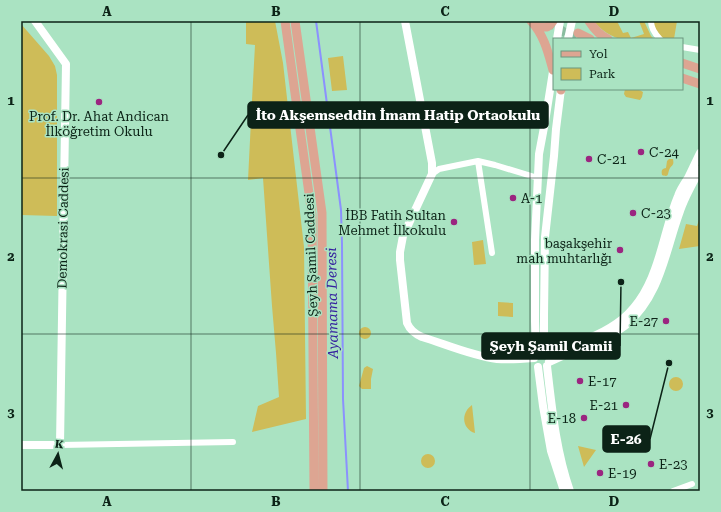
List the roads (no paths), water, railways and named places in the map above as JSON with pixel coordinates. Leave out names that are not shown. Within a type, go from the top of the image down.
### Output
[{"type":"main road","name":"Şeyh Şamil Caddesi","points":[[285,21],[312,215],[314,491]]},
{"type":"main road","name":"Şeyh Şamil Caddesi","points":[[295,21],[322,214],[323,491]]},
{"type":"main road","points":[[532,22],[546,28],[553,21]]},
{"type":"main road","points":[[589,21],[594,30],[606,38]]},
{"type":"main road","points":[[532,22],[541,34],[553,66]]},
{"type":"main road","points":[[683,63],[700,70]]},
{"type":"main road","points":[[683,69],[700,70]]},
{"type":"main road","points":[[683,78],[700,85]]},
{"type":"main road","points":[[683,84],[700,85]]},
{"type":"street","name":"Demokrasi Caddesi","points":[[35,21],[66,64],[60,445]]},
{"type":"street","points":[[405,21],[432,163],[432,174]]},
{"type":"street","points":[[557,38],[560,21]]},
{"type":"street","points":[[568,38],[572,21]]},
{"type":"street","points":[[651,21],[651,27],[659,38]]},
{"type":"street","points":[[683,47],[700,50]]},
{"type":"street","points":[[553,66],[539,154],[535,240],[535,354],[551,451],[564,491]]},
{"type":"street","points":[[561,90],[544,250],[544,315],[552,407],[557,443],[570,491]]},
{"type":"street","points":[[538,178],[495,164],[478,161],[439,168],[432,174],[403,236],[400,252],[407,323],[408,327],[415,334],[476,354],[498,359],[515,359],[535,354],[542,349],[547,351],[588,339],[606,331],[622,320],[646,291],[655,269],[678,195],[700,153]]},
{"type":"street","points":[[539,154],[545,161],[550,161],[554,156]]},
{"type":"street","points":[[478,161],[492,253]]},
{"type":"street","points":[[538,367],[541,368],[619,330],[626,325],[640,310],[648,300],[658,280],[684,200],[700,170]]},
{"type":"street","points":[[538,178],[542,174],[546,174],[551,180]]},
{"type":"street","points":[[21,445],[233,442]]},
{"type":"street","points":[[673,491],[692,484]]},
{"type":"waterway","name":"Ayamama Deresi","points":[[316,21],[341,210],[343,399],[348,491]]},
{"type":"tunnel","points":[[547,21],[573,38]]},
{"type":"place","name":"Prof. Dr. Ahat Andican İlköğretim Okulu","points":[[99,102]]},
{"type":"place","name":"C-24","points":[[641,152]]},
{"type":"place","name":"İto Akşemseddin İmam Hatip Ortaokulu","points":[[221,155]]},
{"type":"place","name":"C-21","points":[[589,159]]},
{"type":"place","name":"A-1","points":[[513,198]]},
{"type":"place","name":"C-23","points":[[633,213]]},
{"type":"place","name":"İBB Fatih Sultan Mehmet İlkokulu","points":[[454,222]]},
{"type":"place","name":"başakşehir mah muhtarlığı","points":[[620,250]]},
{"type":"place","name":"Şeyh Şamil Camii","points":[[621,282]]},
{"type":"place","name":"E-27","points":[[666,321]]},
{"type":"place","name":"E-26","points":[[669,363]]},
{"type":"place","name":"E-17","points":[[580,381]]},
{"type":"place","name":"E-21","points":[[626,405]]},
{"type":"place","name":"E-18","points":[[584,418]]},
{"type":"place","name":"E-23","points":[[651,464]]},
{"type":"place","name":"E-19","points":[[600,473]]}]
